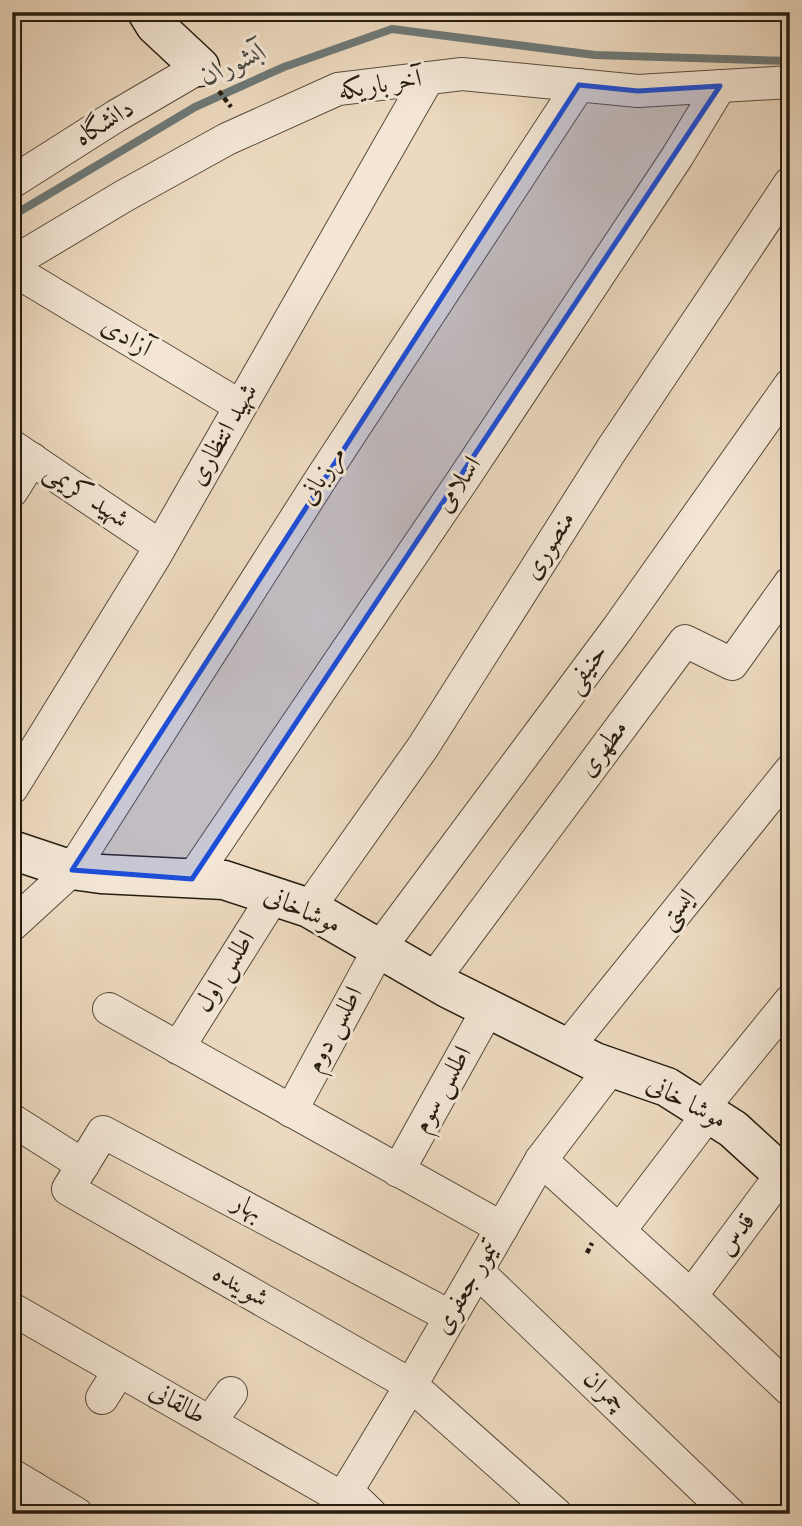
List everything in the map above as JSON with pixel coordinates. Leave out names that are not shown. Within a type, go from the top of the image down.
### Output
[{"type":"street","points":[[147,12],[155,25],[200,67]]},
{"type":"street","name":"دانشگاه","points":[[12,182],[200,67]]},
{"type":"street","name":"آخر باریکه","points":[[14,271],[124,196],[248,129],[338,89],[462,74],[638,91],[790,82]]},
{"type":"street","name":"شهید انتظاری","points":[[12,788],[160,546],[428,78]]},
{"type":"street","name":"مرزبانی","points":[[72,870],[322,477],[579,85]]},
{"type":"street","name":"اسلامی","points":[[192,879],[462,481],[677,157],[720,86]]},
{"type":"street","name":"منصوری","points":[[291,902],[423,747],[610,452],[790,183]]},
{"type":"street","name":"آزادی","points":[[14,271],[240,406]]},
{"type":"street","name":"حنیفی","points":[[379,949],[618,628],[790,384]]},
{"type":"street","points":[[12,491],[22,452]]},
{"type":"street","name":"شهید کریمی","points":[[22,452],[160,546]]},
{"type":"street","name":"مطهری","points":[[433,979],[685,641],[732,664],[790,583]]},
{"type":"street","name":"ایستی","points":[[567,1048],[790,771]]},
{"type":"street","name":"موشاخانی","points":[[12,850],[72,870],[224,880],[291,902],[488,1009],[567,1048]]},
{"type":"street","points":[[12,925],[72,870]]},
{"type":"street","name":"اطلس اول","points":[[178,1048],[291,902]]},
{"type":"street","name":"اطلس دوم","points":[[291,1111],[379,949]]},
{"type":"street","points":[[620,1230],[705,1111],[790,1001]]},
{"type":"street","points":[[109,1009],[502,1228]]},
{"type":"street","name":"اطلس سوم","points":[[398,1171],[488,1009]]},
{"type":"street","name":"موشا خانی","points":[[567,1048],[611,1068],[667,1087],[733,1129],[786,1177]]},
{"type":"street","name":"تیمور جعفری","points":[[341,1501],[541,1160],[611,1068]]},
{"type":"street","points":[[12,1119],[75,1177]]},
{"type":"street","name":"بهار","points":[[75,1177],[103,1132],[449,1316]]},
{"type":"street","points":[[541,1160],[620,1230],[790,1390]]},
{"type":"street","name":"شوینده","points":[[75,1177],[411,1385],[556,1514]]},
{"type":"street","name":"قدس","points":[[691,1296],[786,1177]]},
{"type":"street","name":"چمران","points":[[477,1271],[730,1514]]},
{"type":"street","name":"طالقانی","points":[[12,1309],[210,1422],[341,1501],[371,1514]]},
{"type":"street","points":[[102,1398],[119,1371]]},
{"type":"street","points":[[210,1422],[231,1394]]},
{"type":"street","points":[[15,1514],[22,1481],[77,1514]]},
{"type":"path","points":[[200,67],[248,129]]},
{"type":"highlighted area","points":[[579,85],[638,91],[720,86],[192,879],[72,870]]},
{"type":"waterway","name":"آبشوران","points":[[12,216],[195,107],[284,67],[392,29],[595,55],[790,61]]}]
